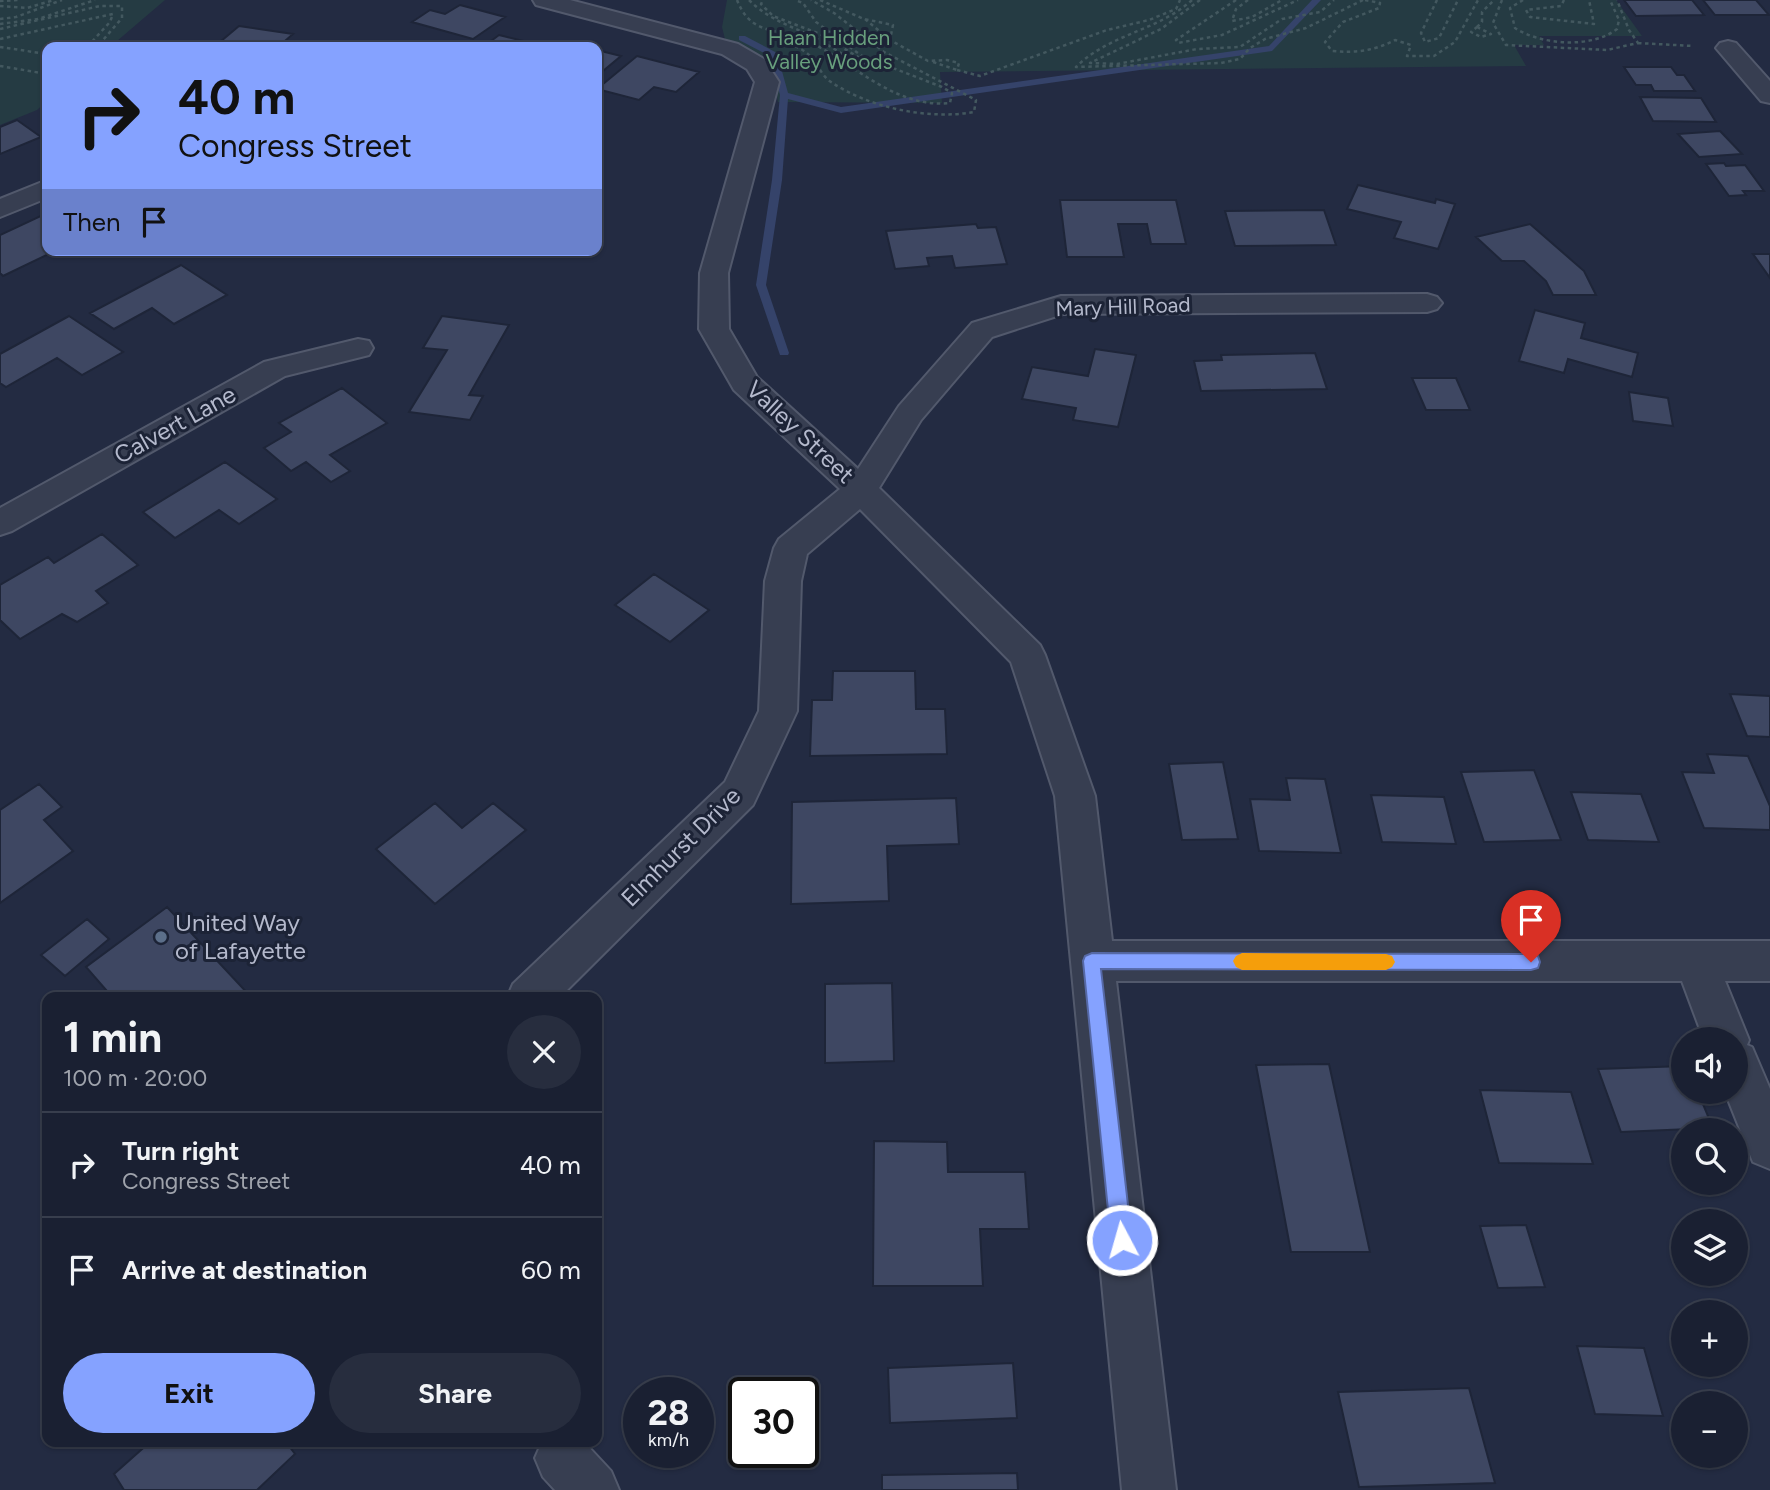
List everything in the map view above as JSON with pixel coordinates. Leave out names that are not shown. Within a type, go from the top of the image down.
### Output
[{"type":"street","name":"Valley Street","points":[[544,0],[730,49],[756,64],[767,82],[762,109],[714,273],[714,328],[745,383],[861,490],[1027,655],[1075,796],[1149,1490]]},
{"type":"street","points":[[1728,48],[1756,47]]},
{"type":"street","points":[[1728,48],[1770,96]]},
{"type":"street","points":[[0,209],[42,190]]},
{"type":"street","name":"Mary Hill Road","points":[[861,490],[910,413],[982,330],[1061,305],[1427,303]]},
{"type":"street","name":"Calvert Lane","points":[[0,523],[275,369],[358,348]]},
{"type":"street","name":"Elmhurst Drive","points":[[535,992],[739,793],[778,711],[783,581],[790,548],[861,490]]},
{"type":"street","points":[[1092,961],[1770,961]]},
{"type":"street","points":[[1696,962],[1722,1027]]},
{"type":"street","points":[[1748,1092],[1770,1146]]},
{"type":"path","points":[[0,3],[19,0]]},
{"type":"path","points":[[0,3],[20,9],[36,7],[54,0]]},
{"type":"path","points":[[0,19],[16,18],[62,0]]},
{"type":"path","points":[[0,24],[38,19],[95,0]]},
{"type":"path","points":[[737,0],[757,25],[802,37],[824,48],[880,86],[922,103],[942,106],[950,103],[952,93],[938,84],[910,76],[861,55],[817,23],[804,10],[803,3],[795,0]]},
{"type":"path","points":[[749,0],[770,20],[811,36],[852,60],[864,65],[868,63],[820,34],[773,16],[761,4],[763,0]]},
{"type":"path","points":[[763,34],[806,52],[828,81],[884,104],[917,112],[962,115],[974,112],[976,100],[884,52],[834,13],[811,0]]},
{"type":"path","points":[[820,0],[864,19],[893,25],[890,40]]},
{"type":"path","points":[[864,19],[890,40],[929,61],[980,76],[1107,30],[1149,20],[1176,9],[1180,0]]},
{"type":"path","points":[[1192,0],[1183,10],[1161,22],[1085,56],[1076,67],[1221,63],[1240,59],[1250,48],[1265,39],[1306,28],[1364,0],[1380,3],[1379,8],[1343,22],[1325,42],[1332,51],[1358,52],[1382,47],[1395,40],[1411,45],[1407,56],[1434,56],[1455,42],[1478,0]]},
{"type":"path","points":[[1200,0],[1172,24],[1121,52],[1090,63],[1116,64],[1197,49],[1240,47],[1282,19],[1320,12],[1334,0]]},
{"type":"path","points":[[1236,0],[1186,32],[1176,40],[1178,43],[1222,35],[1298,0]]},
{"type":"path","points":[[1248,0],[1236,9],[1232,21],[1252,17],[1282,0]]},
{"type":"path","points":[[1437,0],[1421,33],[1425,42],[1439,38],[1458,0]]},
{"type":"path","points":[[1475,26],[1491,34],[1481,37],[1471,32],[1475,26],[1482,22],[1482,12],[1494,0]]},
{"type":"path","points":[[1502,0],[1493,23],[1506,45],[1607,51],[1638,43],[1728,48]]},
{"type":"path","points":[[1523,0],[1510,8],[1515,28],[1529,36],[1574,42],[1604,39],[1618,28],[1619,20],[1611,0]]},
{"type":"path","points":[[1564,0],[1561,6],[1552,9],[1531,7],[1526,10],[1530,17],[1541,20],[1594,24],[1589,0]]},
{"type":"path","points":[[1616,0],[1638,43]]},
{"type":"path","points":[[0,29],[100,6],[122,6],[122,18],[101,42]]},
{"type":"path","points":[[0,39],[113,14],[110,22],[92,42]]},
{"type":"path","points":[[0,47],[42,53]]},
{"type":"path","points":[[929,61],[947,60],[959,63],[957,70]]},
{"type":"path","points":[[0,66],[42,73]]},
{"type":"green space","points":[[0,0],[165,0],[116,42],[42,42],[42,106],[0,125]]},
{"type":"green space","name":"Haan Hidden Valley Woods","points":[[727,0],[1616,0],[1642,36],[1539,36],[1544,45],[1514,45],[1526,66],[940,72],[942,103],[778,102],[769,60],[725,39],[722,27]]},
{"type":"building","points":[[1624,0],[1692,0],[1704,15],[1636,16]]},
{"type":"building","points":[[1703,0],[1756,0],[1769,15],[1715,15]]},
{"type":"building","points":[[460,5],[505,17],[473,39],[412,22],[430,10],[445,14]]},
{"type":"building","points":[[239,26],[293,34],[284,42],[220,42]]},
{"type":"building","points":[[499,35],[528,42],[490,42]]},
{"type":"building","points":[[602,51],[621,56],[602,72]]},
{"type":"building","points":[[637,56],[699,72],[676,92],[654,87],[639,100],[602,90],[602,85]]},
{"type":"building","points":[[1624,67],[1671,67],[1677,75],[1684,75],[1695,91],[1654,91],[1651,85],[1636,85]]},
{"type":"building","points":[[1640,97],[1701,98],[1716,122],[1653,121]]},
{"type":"building","points":[[17,120],[41,137],[0,154],[0,127]]},
{"type":"building","points":[[1720,131],[1742,154],[1699,157],[1678,134]]},
{"type":"building","points":[[1724,163],[1726,166],[1745,165],[1764,191],[1743,191],[1746,195],[1729,196],[1706,164]]},
{"type":"building","points":[[1358,185],[1435,203],[1436,199],[1455,204],[1438,249],[1394,238],[1401,222],[1347,209]]},
{"type":"building","points":[[1060,200],[1176,200],[1186,244],[1151,244],[1147,224],[1118,224],[1124,257],[1067,257]]},
{"type":"building","points":[[1324,210],[1336,245],[1235,246],[1225,211]]},
{"type":"building","points":[[42,215],[42,256],[45,256],[3,276],[0,273],[0,235]]},
{"type":"building","points":[[976,224],[978,228],[996,227],[1007,264],[955,268],[952,256],[927,258],[929,266],[895,269],[886,231]]},
{"type":"building","points":[[1530,224],[1584,271],[1596,295],[1553,295],[1546,281],[1524,261],[1502,261],[1476,237]]},
{"type":"building","points":[[1753,254],[1770,254],[1770,278]]},
{"type":"building","points":[[181,265],[227,295],[174,324],[152,308],[114,329],[90,313]]},
{"type":"building","points":[[1535,310],[1585,323],[1581,338],[1638,353],[1632,377],[1568,359],[1564,373],[1519,361]]},
{"type":"building","points":[[69,316],[123,352],[82,375],[57,358],[6,387],[0,383],[0,354]]},
{"type":"building","points":[[442,316],[509,325],[469,395],[483,396],[470,420],[409,412],[447,350],[423,348]]},
{"type":"building","points":[[1095,349],[1136,355],[1118,427],[1073,420],[1076,408],[1022,399],[1032,367],[1088,376]]},
{"type":"building","points":[[1315,353],[1327,389],[1201,391],[1194,361],[1222,360],[1221,355]]},
{"type":"building","points":[[1412,378],[1456,378],[1470,410],[1426,410]]},
{"type":"building","points":[[342,388],[387,423],[330,455],[350,471],[331,482],[306,462],[291,471],[264,448],[291,432],[279,423]]},
{"type":"building","points":[[1629,392],[1668,398],[1673,426],[1633,421]]},
{"type":"building","points":[[225,462],[277,499],[239,524],[219,510],[175,538],[143,512]]},
{"type":"building","points":[[102,534],[138,565],[96,591],[108,603],[77,622],[62,614],[20,639],[0,620],[0,585],[48,557],[54,563]]},
{"type":"building","points":[[654,574],[709,610],[670,642],[615,605]]},
{"type":"building","points":[[833,671],[915,671],[916,709],[945,709],[947,754],[810,756],[812,700],[832,700]]},
{"type":"building","points":[[1730,694],[1770,696],[1770,737],[1747,736]]},
{"type":"building","points":[[1707,754],[1748,756],[1770,806],[1770,830],[1704,828],[1682,772],[1714,773]]},
{"type":"building","points":[[1223,762],[1238,839],[1182,840],[1169,764]]},
{"type":"building","points":[[1534,770],[1561,840],[1484,842],[1461,772]]},
{"type":"building","points":[[1286,778],[1325,779],[1341,853],[1259,851],[1250,799],[1290,800]]},
{"type":"building","points":[[39,784],[62,807],[44,820],[73,851],[0,903],[0,810]]},
{"type":"building","points":[[1571,792],[1641,794],[1659,842],[1588,840]]},
{"type":"building","points":[[1371,795],[1444,797],[1456,844],[1382,842]]},
{"type":"building","points":[[956,798],[959,844],[887,846],[889,901],[791,904],[792,802]]},
{"type":"building","points":[[435,803],[462,828],[493,803],[526,830],[435,904],[376,849]]},
{"type":"building","name":"United Way of Lafayette","points":[[167,907],[246,992],[108,992],[86,967]]},
{"type":"building","points":[[87,919],[109,939],[65,976],[41,955]]},
{"type":"building","points":[[892,983],[894,1061],[825,1063],[825,984]]},
{"type":"building","points":[[1329,1064],[1370,1252],[1291,1252],[1256,1065]]},
{"type":"building","points":[[1671,1066],[1671,1104],[1703,1104],[1709,1118],[1671,1118],[1671,1130],[1621,1132],[1598,1069]]},
{"type":"building","points":[[1480,1090],[1571,1092],[1593,1164],[1499,1163]]},
{"type":"building","points":[[874,1141],[947,1142],[948,1172],[1025,1172],[1029,1229],[980,1229],[983,1286],[873,1286]]},
{"type":"building","points":[[1526,1225],[1545,1287],[1498,1288],[1480,1226]]},
{"type":"building","points":[[1577,1346],[1644,1348],[1663,1416],[1595,1414]]},
{"type":"building","points":[[1013,1363],[1017,1418],[890,1423],[888,1368]]},
{"type":"building","points":[[1469,1388],[1495,1483],[1359,1487],[1338,1392]]},
{"type":"building","points":[[144,1447],[290,1447],[295,1454],[257,1490],[124,1490],[114,1474]]},
{"type":"building","points":[[1017,1473],[1018,1490],[882,1490],[882,1475]]},
{"type":"waterway","points":[[784,95],[841,110],[1272,48],[1317,0]]},
{"type":"waterway","points":[[742,38],[774,55],[784,95]]},
{"type":"waterway","points":[[784,95],[777,180],[761,285],[784,353]]},
{"type":"slow traffic","points":[[1242,961],[1386,962]]},
{"type":"place","name":"United Way of Lafayette","points":[[161,937]]},
{"type":"route","points":[[1122,1240],[1092,961],[1531,962]]}]
